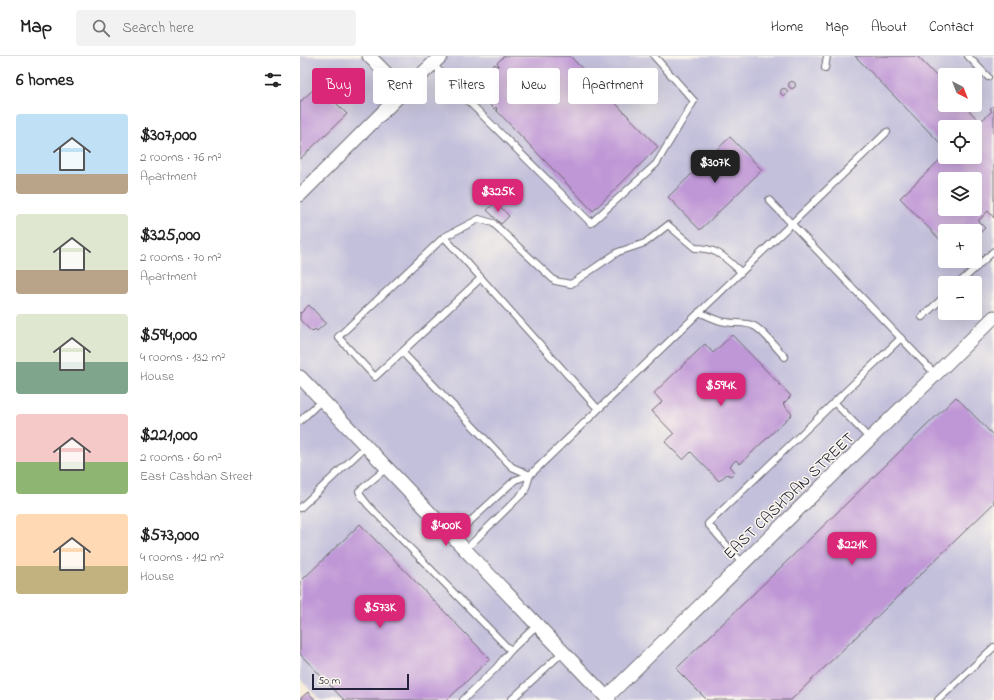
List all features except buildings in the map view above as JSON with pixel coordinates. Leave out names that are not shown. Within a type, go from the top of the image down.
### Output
[{"type":"street","points":[[369,56],[381,68]]},
{"type":"street","points":[[427,69],[437,60]]},
{"type":"street","points":[[300,195],[391,104]]},
{"type":"street","name":"EAST CASHDAN STREET","points":[[608,699],[994,317]]},
{"type":"street","points":[[300,377],[608,699]]},
{"type":"lane","points":[[437,60],[461,94],[591,223],[656,164],[694,101],[654,56]]},
{"type":"lane","points":[[825,68],[827,56]]},
{"type":"lane","points":[[968,56],[988,77]]},
{"type":"lane","points":[[453,537],[514,480],[530,475],[887,132]]},
{"type":"lane","points":[[769,200],[936,374]]},
{"type":"lane","points":[[481,278],[375,377],[338,337],[444,236],[479,218],[493,223],[555,282],[571,284],[618,252],[645,243],[668,225],[695,248],[704,248],[716,251],[741,272]]},
{"type":"lane","points":[[444,236],[598,409]]},
{"type":"lane","points":[[967,276],[994,251]]},
{"type":"lane","points":[[922,317],[938,302]]},
{"type":"lane","points":[[699,312],[710,318],[725,322],[748,324],[756,327],[785,357]]},
{"type":"lane","points":[[743,564],[708,524],[901,338]]},
{"type":"lane","points":[[402,352],[512,467],[530,475]]},
{"type":"lane","points":[[300,421],[322,400]]},
{"type":"lane","points":[[834,402],[870,439]]},
{"type":"lane","points":[[300,508],[366,446]]},
{"type":"lane","points":[[387,468],[359,491],[361,496],[511,650]]},
{"type":"lane","points":[[465,550],[525,491],[530,475]]},
{"type":"lane","points":[[463,700],[496,668],[511,650],[538,625]]},
{"type":"lane","points":[[938,700],[994,647]]},
{"type":"lane","points":[[511,700],[563,652]]},
{"type":"shaded area","points":[[300,56],[994,56],[994,700],[320,700],[300,679]]}]
